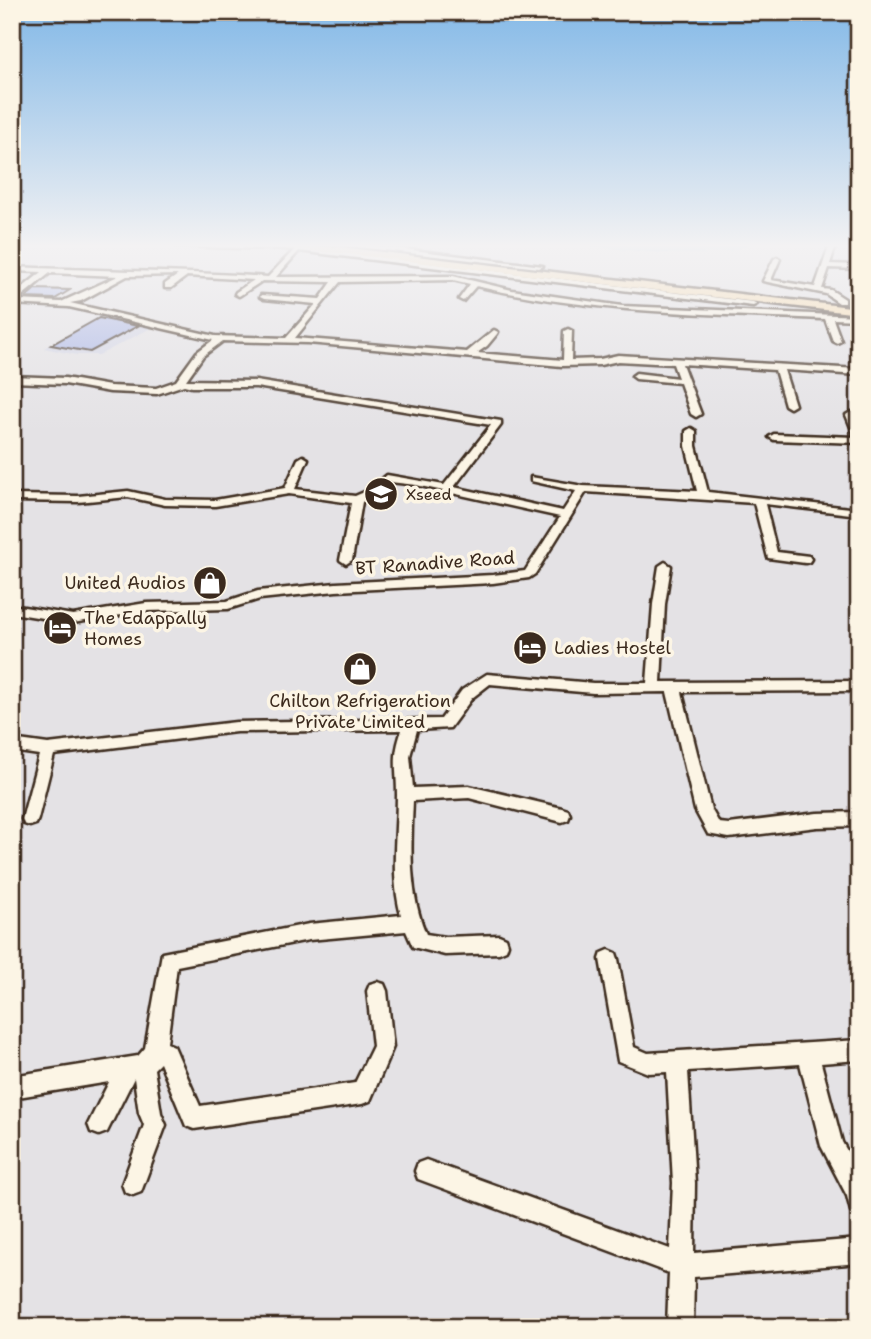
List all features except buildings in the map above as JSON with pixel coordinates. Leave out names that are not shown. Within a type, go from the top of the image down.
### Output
[{"type":"highway","points":[[807,306],[859,313]]},
{"type":"highway","points":[[814,306],[859,313]]},
{"type":"street","points":[[76,306],[221,338],[370,351],[567,363],[600,362],[618,358],[854,372]]},
{"type":"street","points":[[288,342],[318,306]]},
{"type":"street","points":[[621,306],[828,316],[859,313]]},
{"type":"street","points":[[802,306],[859,313]]},
{"type":"street","points":[[748,312],[753,325]]},
{"type":"street","points":[[828,316],[837,341]]},
{"type":"street","points":[[567,363],[568,331]]},
{"type":"street","points":[[467,356],[494,332]]},
{"type":"street","points":[[183,382],[180,382],[187,369],[200,354],[221,338]]},
{"type":"street","points":[[843,358],[854,372]]},
{"type":"street","points":[[677,362],[696,414]]},
{"type":"street","points":[[779,368],[790,405]]},
{"type":"street","points":[[636,376],[687,385]]},
{"type":"street","points":[[12,379],[65,381],[110,389],[157,391],[183,382],[256,384],[498,423]]},
{"type":"street","points":[[648,386],[687,385]]},
{"type":"street","points":[[447,489],[504,418],[500,415],[450,407]]},
{"type":"street","points":[[774,437],[859,438],[850,418],[851,415],[859,415]]},
{"type":"street","points":[[691,431],[691,446],[703,495]]},
{"type":"street","points":[[289,491],[303,459]]},
{"type":"street","points":[[12,498],[66,499],[128,494],[166,502],[215,503],[289,491],[358,500],[373,492],[387,478],[566,515]]},
{"type":"street","points":[[535,479],[583,489],[703,495],[859,512]]},
{"type":"street","name":"BT Ranadive Road","points":[[12,609],[73,619],[146,607],[228,605],[258,595],[529,574],[583,489]]},
{"type":"street","points":[[346,560],[358,500]]},
{"type":"street","points":[[759,501],[772,555],[805,559]]},
{"type":"street","points":[[654,686],[659,604],[665,566]]},
{"type":"street","points":[[12,745],[48,750],[236,727],[446,724],[467,694],[487,679],[593,688],[859,686]]},
{"type":"street","points":[[673,686],[703,810],[714,829],[729,831],[817,820],[859,819]]},
{"type":"street","points":[[411,725],[402,756],[405,796],[401,839],[404,883],[411,922],[420,941],[445,946],[499,944]]},
{"type":"street","points":[[30,819],[48,750]]},
{"type":"street","points":[[405,796],[469,792],[562,816]]},
{"type":"street","points":[[99,1124],[141,1063],[169,959],[309,932],[411,922]]},
{"type":"street","points":[[609,958],[625,1054],[649,1063],[859,1050]]},
{"type":"street","points":[[12,1087],[141,1063],[167,1053],[194,1118],[362,1093],[383,1047],[377,992]]},
{"type":"street","points":[[808,1053],[832,1146],[858,1194],[859,1203]]},
{"type":"street","points":[[677,1061],[684,1183],[680,1327]]},
{"type":"street","points":[[133,1184],[155,1125],[150,1113],[141,1063]]},
{"type":"street","points":[[426,1171],[682,1266],[859,1251]]},
{"type":"shaded area","points":[[99,316],[151,328],[99,355],[77,355],[44,348]]},
{"type":"place","name":"Xseed","points":[[381,494]]},
{"type":"place","name":"United Audios","points":[[210,583]]},
{"type":"place","name":"The Edappally Homes","points":[[60,628]]},
{"type":"place","name":"Ladies Hostel","points":[[530,648]]},
{"type":"place","name":"Chilton Refrigeration Private Limited","points":[[360,669]]}]
